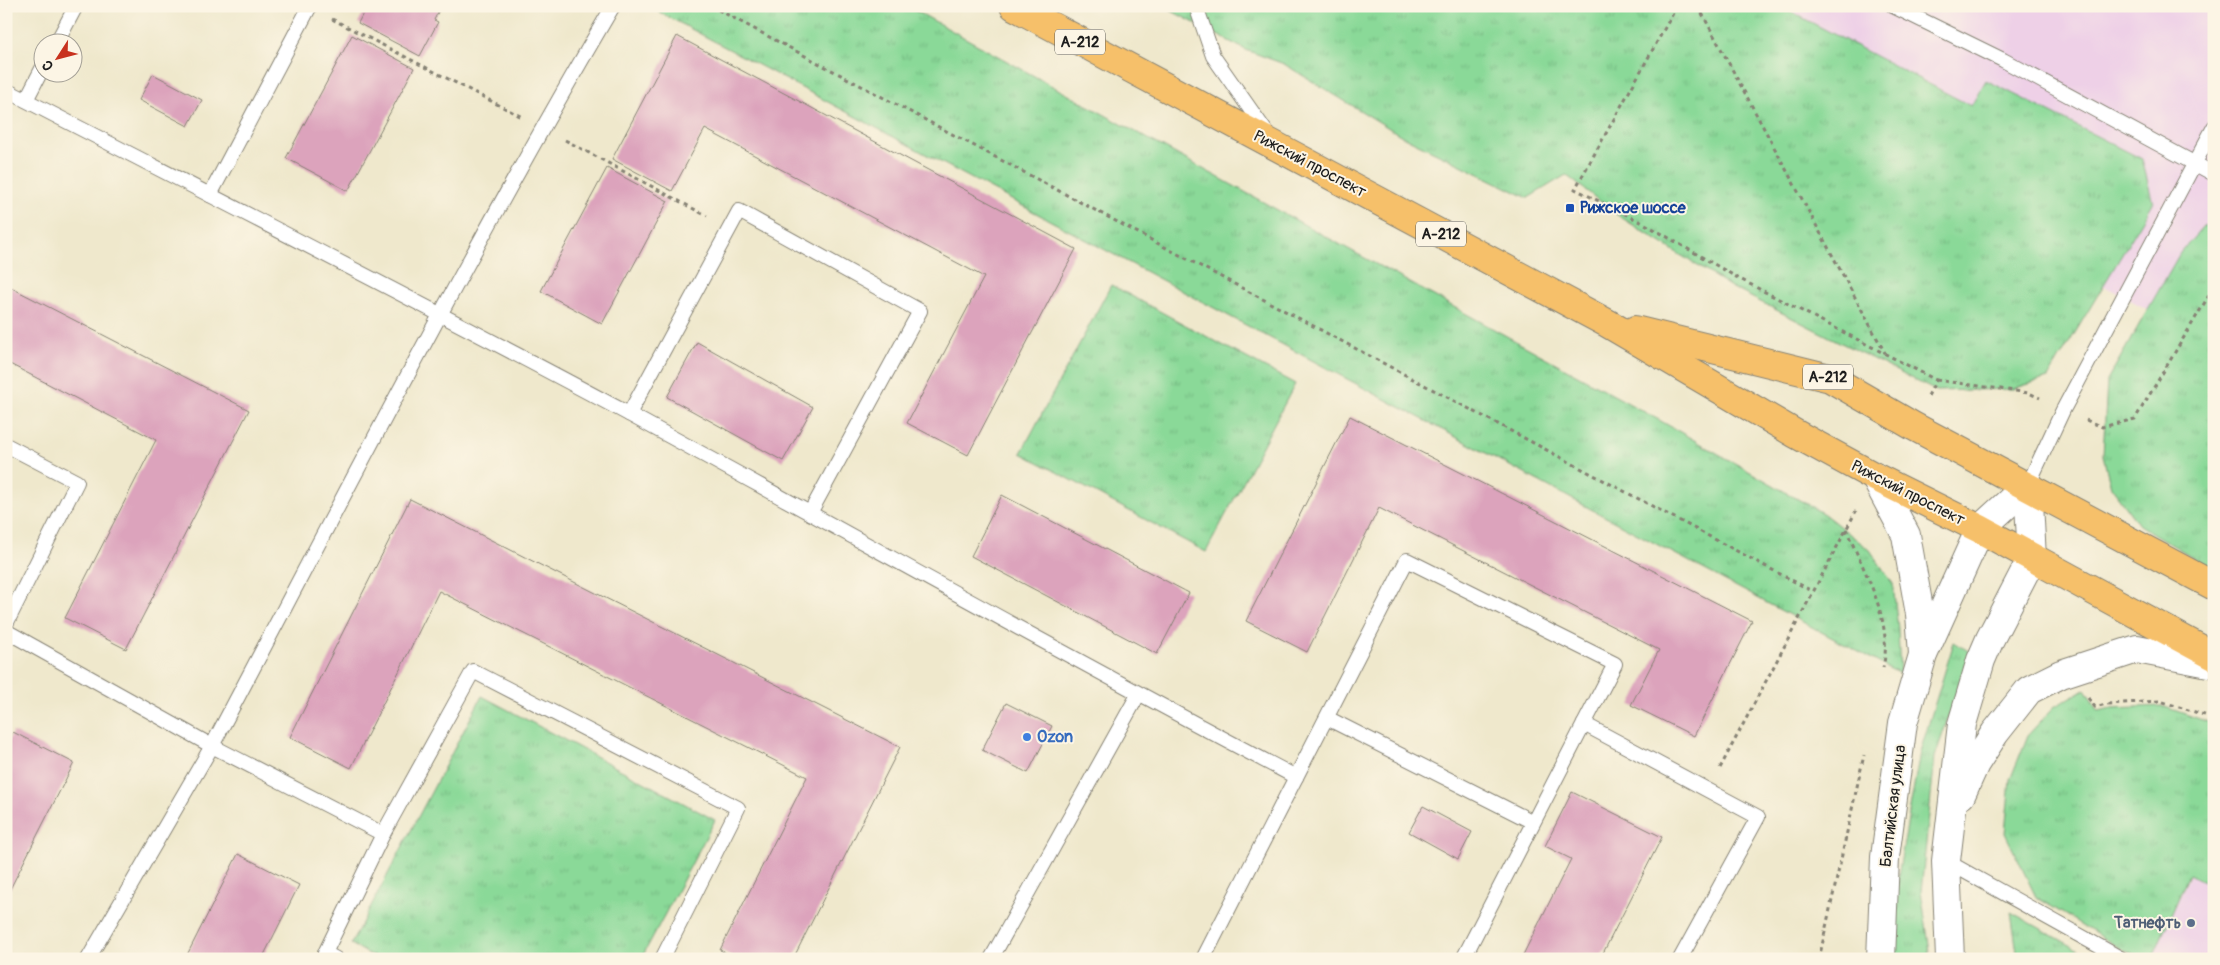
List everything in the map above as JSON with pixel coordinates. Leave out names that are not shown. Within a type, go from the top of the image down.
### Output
[{"type":"highway","name":"Рижский проспект","points":[[1014,6],[1607,323],[1796,434],[1875,477],[1980,529],[2214,656]]},
{"type":"highway","name":"Рижский проспект","points":[[1607,323],[1830,378],[1913,426],[2028,485],[2214,586]]},
{"type":"street","name":"Балтийская улица","points":[[1875,477],[1906,535],[1920,614],[1923,655]]},
{"type":"street","name":"Балтийская улица","points":[[1881,959],[1885,857],[1902,733],[1923,655],[1980,529],[2028,485]]},
{"type":"street","points":[[1950,959],[1946,861],[1962,724],[1981,660],[2032,558],[2028,485]]},
{"type":"street","points":[[1951,817],[1975,764],[1995,733],[2029,690],[2061,674],[2137,648],[2214,664]]},
{"type":"lane","points":[[62,32],[76,6]]},
{"type":"lane","points":[[210,195],[310,6]]},
{"type":"lane","points":[[88,959],[212,746],[440,313],[542,128],[613,6]]},
{"type":"lane","points":[[1196,6],[1213,56],[1275,145]]},
{"type":"lane","points":[[1893,6],[2003,60],[2214,174]]},
{"type":"lane","points":[[26,100],[35,82]]},
{"type":"lane","points":[[6,90],[440,313],[810,513],[1138,695],[1296,777]]},
{"type":"lane","points":[[2028,485],[2063,410],[2214,127]]},
{"type":"lane","points":[[629,414],[738,211],[920,311],[810,513]]},
{"type":"lane","points":[[6,445],[77,482],[6,624]]},
{"type":"lane","points":[[1203,959],[1407,560],[1615,664],[1463,959]]},
{"type":"lane","points":[[6,631],[212,746],[383,834]]},
{"type":"lane","points":[[336,959],[325,953],[383,834],[473,671],[738,808],[662,959]]},
{"type":"lane","points":[[991,959],[1138,695]]},
{"type":"lane","points":[[1327,718],[1534,822]]},
{"type":"lane","points":[[1584,724],[1758,816],[1680,959]]},
{"type":"lane","points":[[1946,861],[2122,959]]},
{"type":"path","points":[[711,6],[1812,591]]},
{"type":"path","points":[[1677,6],[1575,189],[1645,224],[1738,278],[1936,380],[1913,426]]},
{"type":"path","points":[[1698,6],[1885,354]]},
{"type":"path","points":[[1708,790],[1858,507]]},
{"type":"path","points":[[1846,529],[1881,612],[1886,658],[1881,677]]},
{"type":"path","points":[[2085,694],[2094,707],[2106,704],[2160,701],[2214,718]]},
{"type":"path","points":[[1818,959],[1864,754]]},
{"type":"shaded area","points":[[1596,6],[2214,6],[2214,345],[2104,286]]},
{"type":"shaded area","name":"Татнефть","points":[[2190,874],[2214,887],[2214,959],[2152,959]]},
{"type":"green space","points":[[648,6],[907,6],[1659,420],[1824,514],[1870,550],[1893,584],[1900,674]]},
{"type":"green space","points":[[1162,6],[1780,6],[1971,106],[1986,80],[2142,159],[2153,203],[2048,378],[2013,389],[1936,391],[1731,287],[1619,216],[1566,175],[1528,198],[1402,136],[1284,64],[1246,50]]},
{"type":"green space","points":[[2214,224],[2214,570],[2139,525],[2111,487],[2103,456],[2107,381],[2180,253],[2204,226]]},
{"type":"green space","points":[[1111,285],[1295,384],[1206,552],[1021,453]]},
{"type":"green space","points":[[1954,642],[1970,652],[1935,757],[1921,891],[1931,959],[1893,959],[1895,893],[1920,752]]},
{"type":"green space","points":[[2085,689],[2099,711],[2111,708],[2162,706],[2214,724],[2214,887],[2189,874],[2152,959],[2124,951],[2036,897],[2005,833],[2010,780],[2028,735],[2054,707]]},
{"type":"green space","points":[[482,696],[715,820],[641,959],[378,959],[351,944]]},
{"type":"green space","points":[[2011,912],[2095,959],[2018,959]]},
{"type":"building","points":[[367,6],[441,6],[434,20],[438,22],[420,56],[358,23]]},
{"type":"building","points":[[352,35],[414,68],[348,191],[286,158]]},
{"type":"building","points":[[677,36],[1076,249],[968,455],[907,423],[984,277],[705,129],[672,191],[612,159]]},
{"type":"building","points":[[153,74],[202,100],[188,126],[139,100]]},
{"type":"building","points":[[607,168],[668,201],[602,324],[541,291]]},
{"type":"building","points":[[6,285],[249,410],[126,649],[65,618],[156,440],[6,362]]},
{"type":"building","points":[[697,342],[813,407],[783,461],[667,397]]},
{"type":"building","points":[[1350,416],[1752,621],[1694,736],[1631,705],[1659,650],[1379,508],[1307,652],[1246,621]]},
{"type":"building","points":[[1002,495],[1189,593],[1157,654],[971,556]]},
{"type":"building","points":[[410,499],[900,747],[793,959],[737,959],[720,950],[807,777],[439,591],[351,768],[290,737]]},
{"type":"building","points":[[1006,703],[1052,726],[1028,773],[982,750]]},
{"type":"building","points":[[13,732],[74,763],[6,897],[6,745]]},
{"type":"building","points":[[1572,792],[1662,837],[1600,959],[1521,959],[1571,859],[1545,846]]},
{"type":"building","points":[[1423,806],[1472,832],[1458,859],[1409,832]]},
{"type":"building","points":[[238,854],[299,885],[262,959],[185,959]]},
{"type":"place","name":"Рижское шоссе","points":[[1570,208]]},
{"type":"place","name":"Ozon","points":[[1027,737]]},
{"type":"place","name":"Татнефть","points":[[2191,923]]}]
